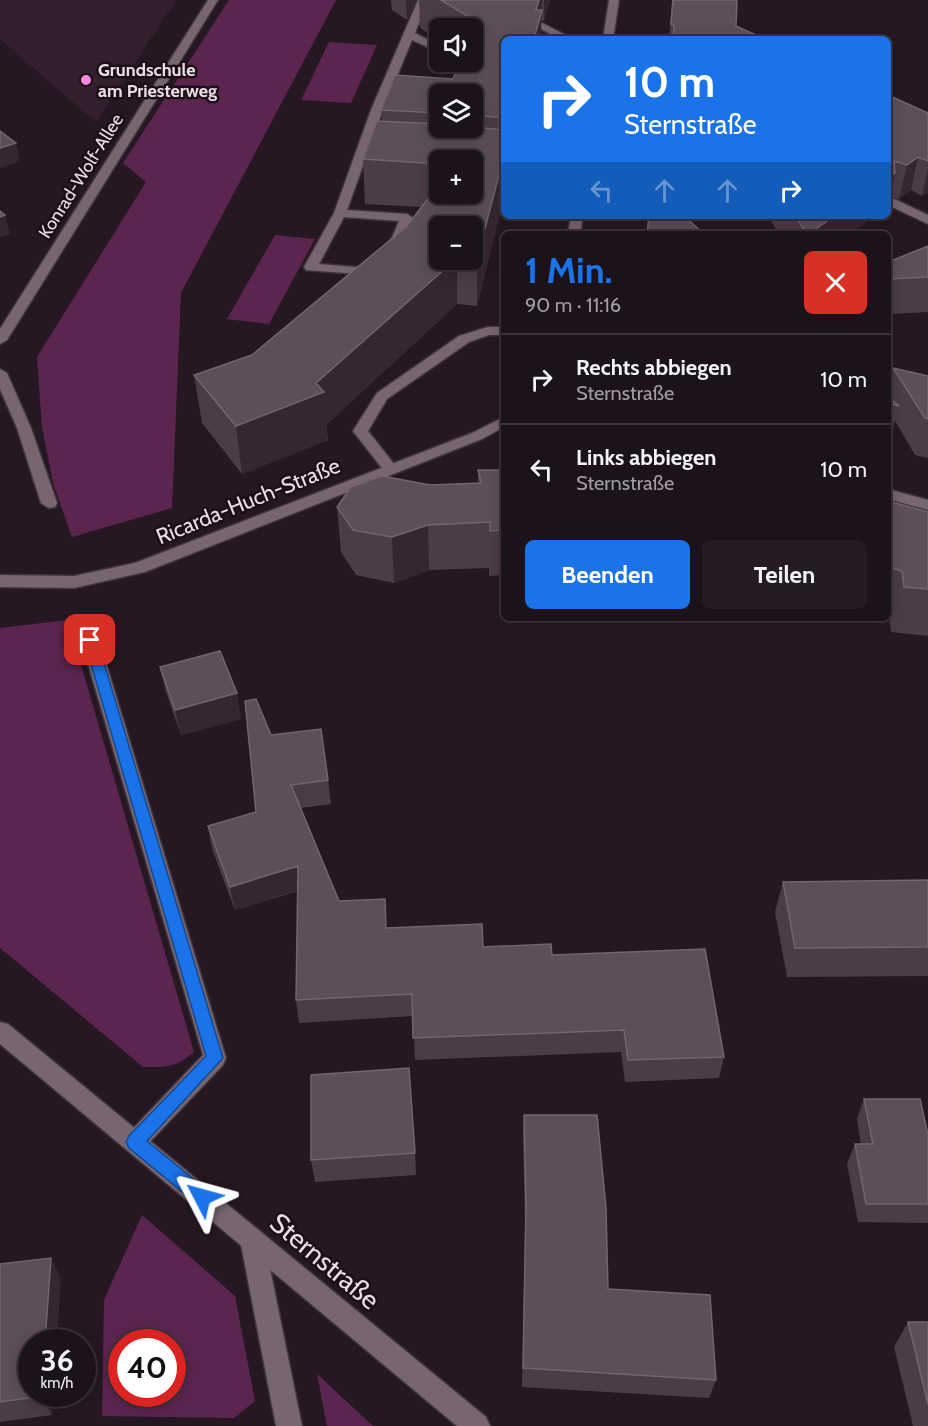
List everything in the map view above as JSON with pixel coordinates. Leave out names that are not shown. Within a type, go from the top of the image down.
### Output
[{"type":"street","name":"Konrad-Wolf-Allee","points":[[0,340],[213,0]]},
{"type":"street","points":[[383,273],[311,267],[340,213],[365,158],[423,0]]},
{"type":"street","points":[[490,0],[562,36]]},
{"type":"street","points":[[608,36],[614,0]]},
{"type":"street","points":[[409,34],[429,44]]},
{"type":"street","points":[[891,202],[928,220]]},
{"type":"street","points":[[340,213],[407,218],[383,273],[365,288]]},
{"type":"street","points":[[390,469],[360,431],[382,396],[464,339],[488,331],[501,331]]},
{"type":"street","points":[[0,374],[24,428],[49,503]]},
{"type":"street","name":"Ricarda-Huch-Straße","points":[[0,581],[50,584],[74,582],[139,568],[477,436],[501,423]]},
{"type":"street","points":[[891,495],[928,505]]},
{"type":"street","points":[[90,640],[215,1058],[135,1142]]},
{"type":"street","name":"Sternstraße","points":[[0,1031],[477,1426]]},
{"type":"street","points":[[252,1239],[289,1426]]},
{"type":"shaded area","name":"Grundschule am Priesterweg","points":[[0,0],[176,0],[96,122],[0,39]]},
{"type":"shaded area","points":[[229,0],[336,0],[181,293],[172,508],[72,537],[53,483],[42,427],[37,357],[146,182],[123,163]]},
{"type":"shaded area","points":[[329,42],[377,45],[351,103],[301,100]]},
{"type":"shaded area","points":[[275,235],[315,239],[269,324],[227,319]]},
{"type":"shaded area","points":[[68,620],[194,1052],[170,1066],[143,1067],[0,948],[0,628]]},
{"type":"shaded area","points":[[142,1215],[235,1296],[255,1401],[234,1418],[102,1416],[104,1300]]},
{"type":"shaded area","points":[[317,1374],[373,1426],[327,1426]]},
{"type":"building","points":[[441,0],[539,0],[536,10],[542,10],[535,36],[501,36],[501,118],[483,116],[483,84],[429,84],[429,112],[381,110],[395,75],[453,79],[455,72],[483,72],[483,18],[471,18]]},
{"type":"building","points":[[673,0],[737,0],[736,26],[758,36],[673,36],[674,26],[671,24]]},
{"type":"building","points":[[891,96],[928,113],[928,161],[918,157],[907,165],[894,161],[895,173],[891,176]]},
{"type":"building","points":[[377,121],[429,123],[429,138],[483,138],[483,128],[501,130],[501,167],[483,236],[483,216],[429,216],[429,270],[444,270],[316,383],[324,392],[236,426],[194,375],[252,355],[407,226],[429,197],[429,204],[483,204],[483,150],[429,150],[429,163],[363,159]]},
{"type":"building","points":[[0,131],[16,143],[0,148]]},
{"type":"building","points":[[649,219],[687,219],[701,231],[647,231]]},
{"type":"building","points":[[797,219],[830,219],[813,231],[805,231]]},
{"type":"building","points":[[928,246],[928,277],[891,279],[891,261]]},
{"type":"building","points":[[893,368],[928,376],[928,419],[925,418]]},
{"type":"building","points":[[478,470],[501,470],[501,530],[490,531],[490,522],[428,525],[392,537],[353,530],[337,507],[351,487],[382,476],[430,485],[481,483]]},
{"type":"building","points":[[891,502],[928,512],[928,589],[904,587],[902,571],[891,568]]},
{"type":"building","points":[[220,651],[237,693],[175,710],[160,667]]},
{"type":"building","points":[[256,699],[271,735],[321,729],[328,780],[291,785],[339,901],[385,899],[386,928],[482,924],[483,947],[551,944],[552,955],[705,949],[724,1057],[628,1060],[624,1030],[413,1038],[412,994],[296,1000],[298,866],[230,887],[208,826],[256,812],[245,701]]},
{"type":"building","points":[[928,880],[928,947],[795,948],[783,882]]},
{"type":"building","points":[[409,1068],[415,1153],[311,1160],[311,1075]]},
{"type":"building","points":[[864,1099],[920,1099],[928,1135],[928,1204],[866,1204],[855,1144],[873,1144]]},
{"type":"building","points":[[524,1115],[597,1115],[606,1208],[608,1289],[710,1295],[716,1380],[523,1368],[526,1205]]},
{"type":"building","points":[[51,1258],[46,1329],[18,1329],[18,1399],[0,1402],[0,1264]]},
{"type":"building","points":[[908,1322],[928,1322],[928,1404]]},
{"type":"place","name":"Grundschule am Priesterweg","points":[[86,80]]},
{"type":"route","points":[[90,640],[215,1058],[135,1142],[202,1197]]}]
